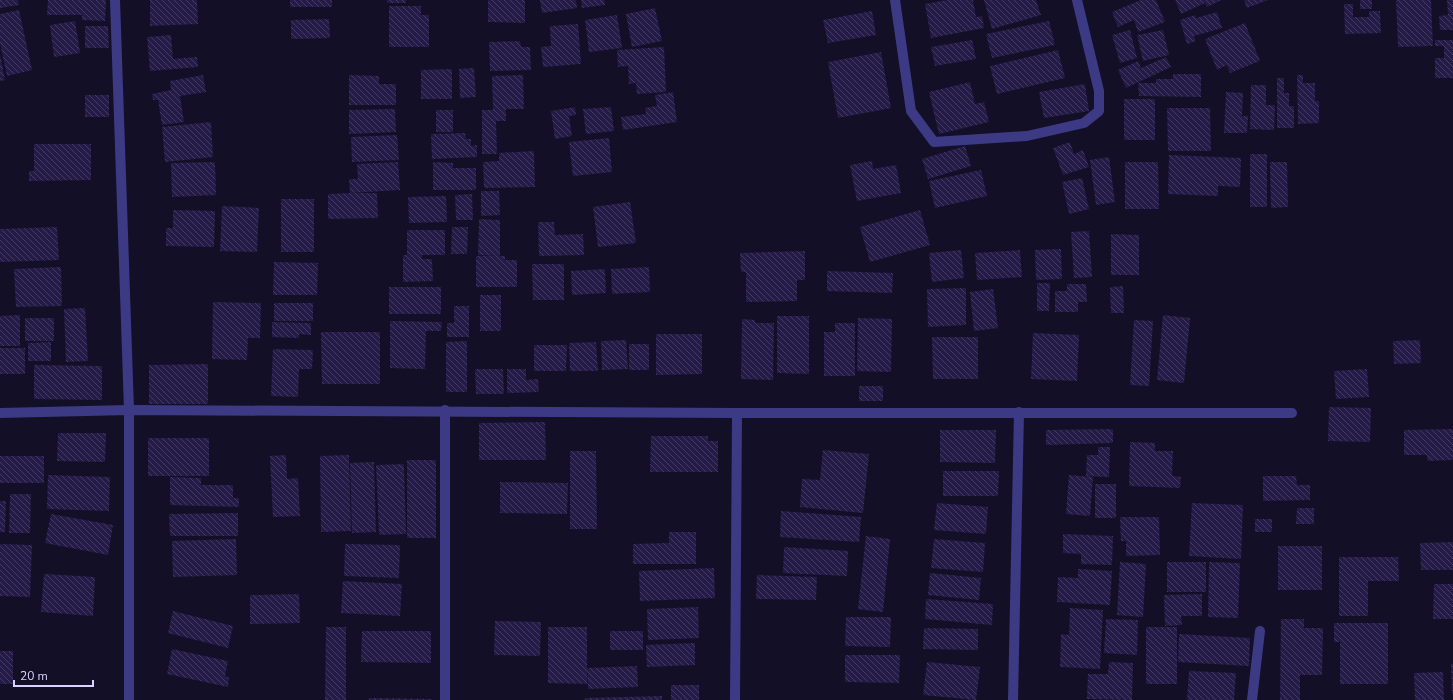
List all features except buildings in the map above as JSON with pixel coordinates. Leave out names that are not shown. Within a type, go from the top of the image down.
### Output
[{"type":"street","points":[[115,0],[130,410],[129,700]]},
{"type":"street","points":[[895,0],[911,111],[934,142],[1027,136],[1084,123],[1100,111],[1099,91],[1077,0]]},
{"type":"street","points":[[0,413],[130,410],[445,410],[737,413],[1292,413]]},
{"type":"street","points":[[445,410],[445,700]]},
{"type":"street","points":[[1013,700],[1019,412]]},
{"type":"street","points":[[735,700],[737,413]]},
{"type":"street","points":[[1252,700],[1260,631]]}]
